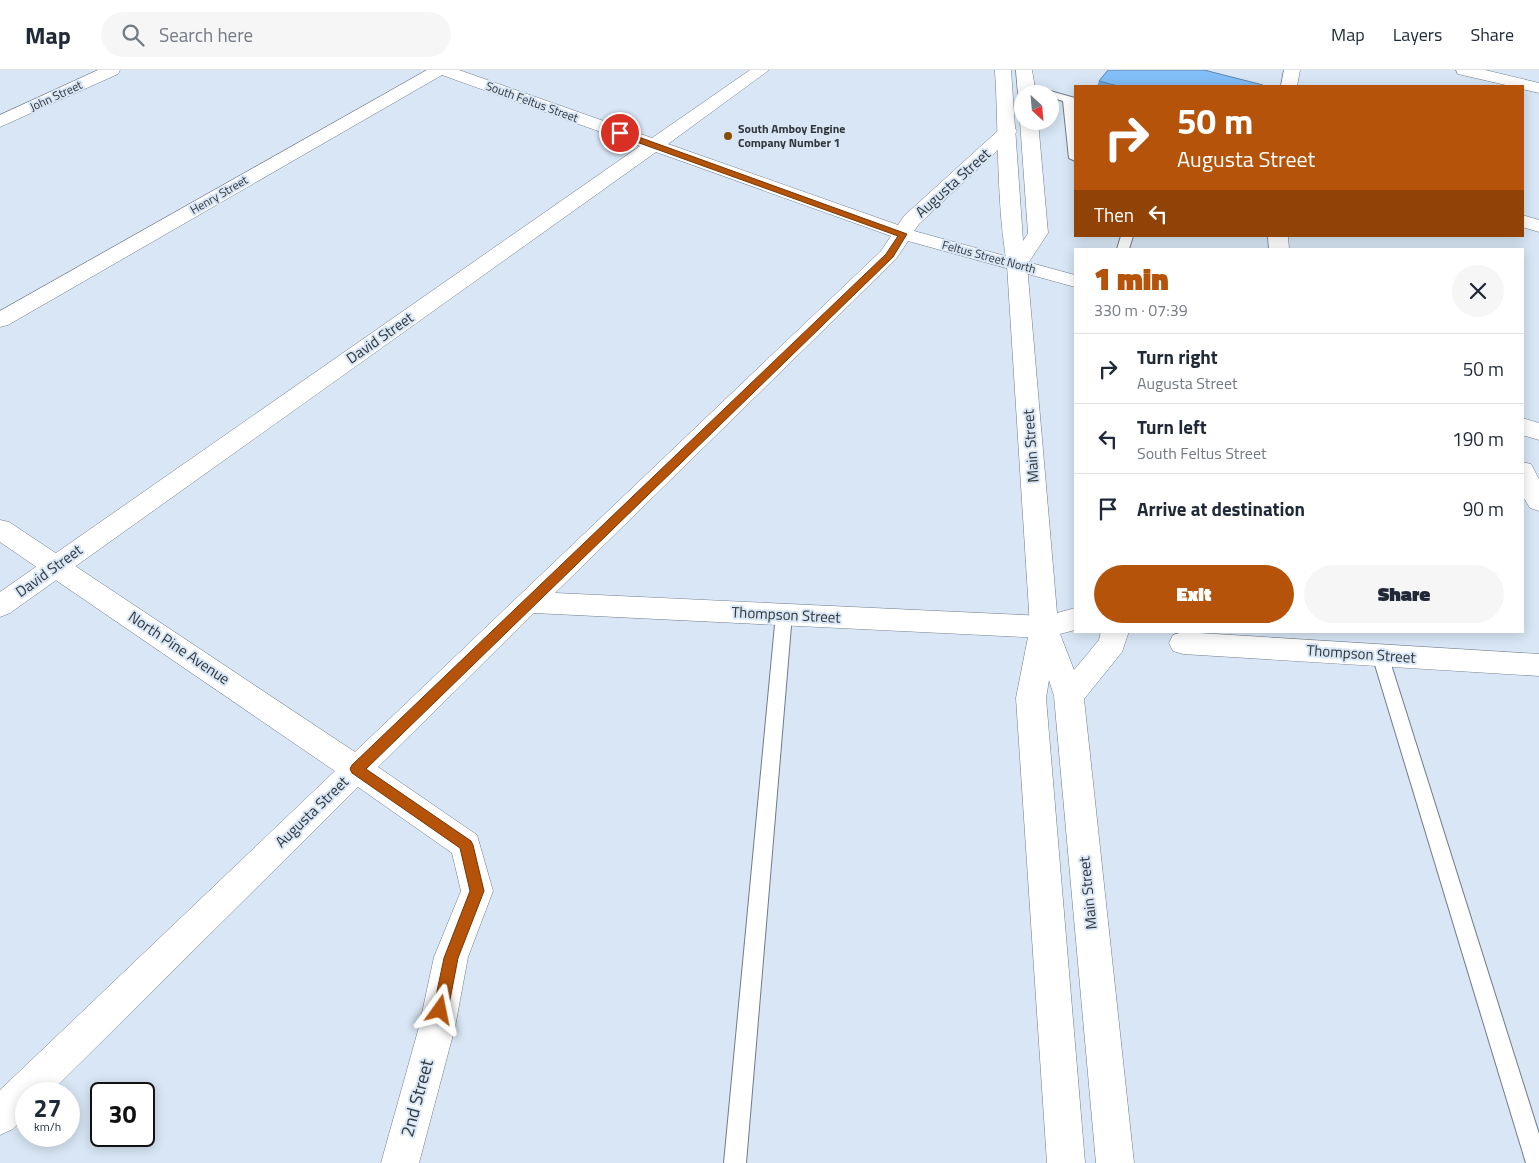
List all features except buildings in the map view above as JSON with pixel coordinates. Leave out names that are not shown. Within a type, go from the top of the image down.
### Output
[{"type":"street","name":"John Street","points":[[0,122],[112,70]]},
{"type":"street","name":"South Feltus Street","points":[[441,70],[903,234]]},
{"type":"street","name":"Henry Street","points":[[0,320],[441,70]]},
{"type":"street","name":"David Street","points":[[0,606],[761,70]]},
{"type":"street","name":"Main Street","points":[[1003,70],[1008,132],[1011,232],[1017,265],[1044,627],[1031,698],[1066,1163]]},
{"type":"street","points":[[1024,70],[1025,85]]},
{"type":"street","points":[[1289,85],[1292,70]]},
{"type":"street","points":[[1464,70],[1539,88]]},
{"type":"street","points":[[1017,265],[1038,232],[1031,130]]},
{"type":"street","name":"Augusta Street","points":[[0,1116],[528,602],[890,256],[911,220],[1008,132]]},
{"type":"street","points":[[1524,222],[1539,226]]},
{"type":"street","name":"Feltus Street North","points":[[903,234],[1074,281]]},
{"type":"street","points":[[1524,427],[1539,432]]},
{"type":"street","points":[[1524,474],[1539,502]]},
{"type":"street","name":"North Pine Avenue","points":[[0,529],[57,565],[356,769]]},
{"type":"street","name":"Thompson Street","points":[[528,602],[1044,627],[1074,619]]},
{"type":"street","name":"Main Street","points":[[1044,627],[1069,696],[1115,1163]]},
{"type":"street","points":[[1069,696],[1112,644],[1115,633]]},
{"type":"street","name":"Thompson Street","points":[[1183,643],[1539,665]]},
{"type":"street","name":"2nd Street","points":[[356,769],[466,845],[477,891],[451,958],[436,1027],[400,1163]]},
{"type":"lane","points":[[1071,100],[1074,144]]},
{"type":"lane","points":[[735,1163],[784,614]]},
{"type":"lane","points":[[1380,655],[1537,1163]]},
{"type":"place","name":"South Amboy Engine Company Number 1","points":[[728,136]]},
{"type":"route","points":[[440,1010],[451,958],[477,891],[466,845],[356,769],[890,256],[903,234],[620,133]]}]
